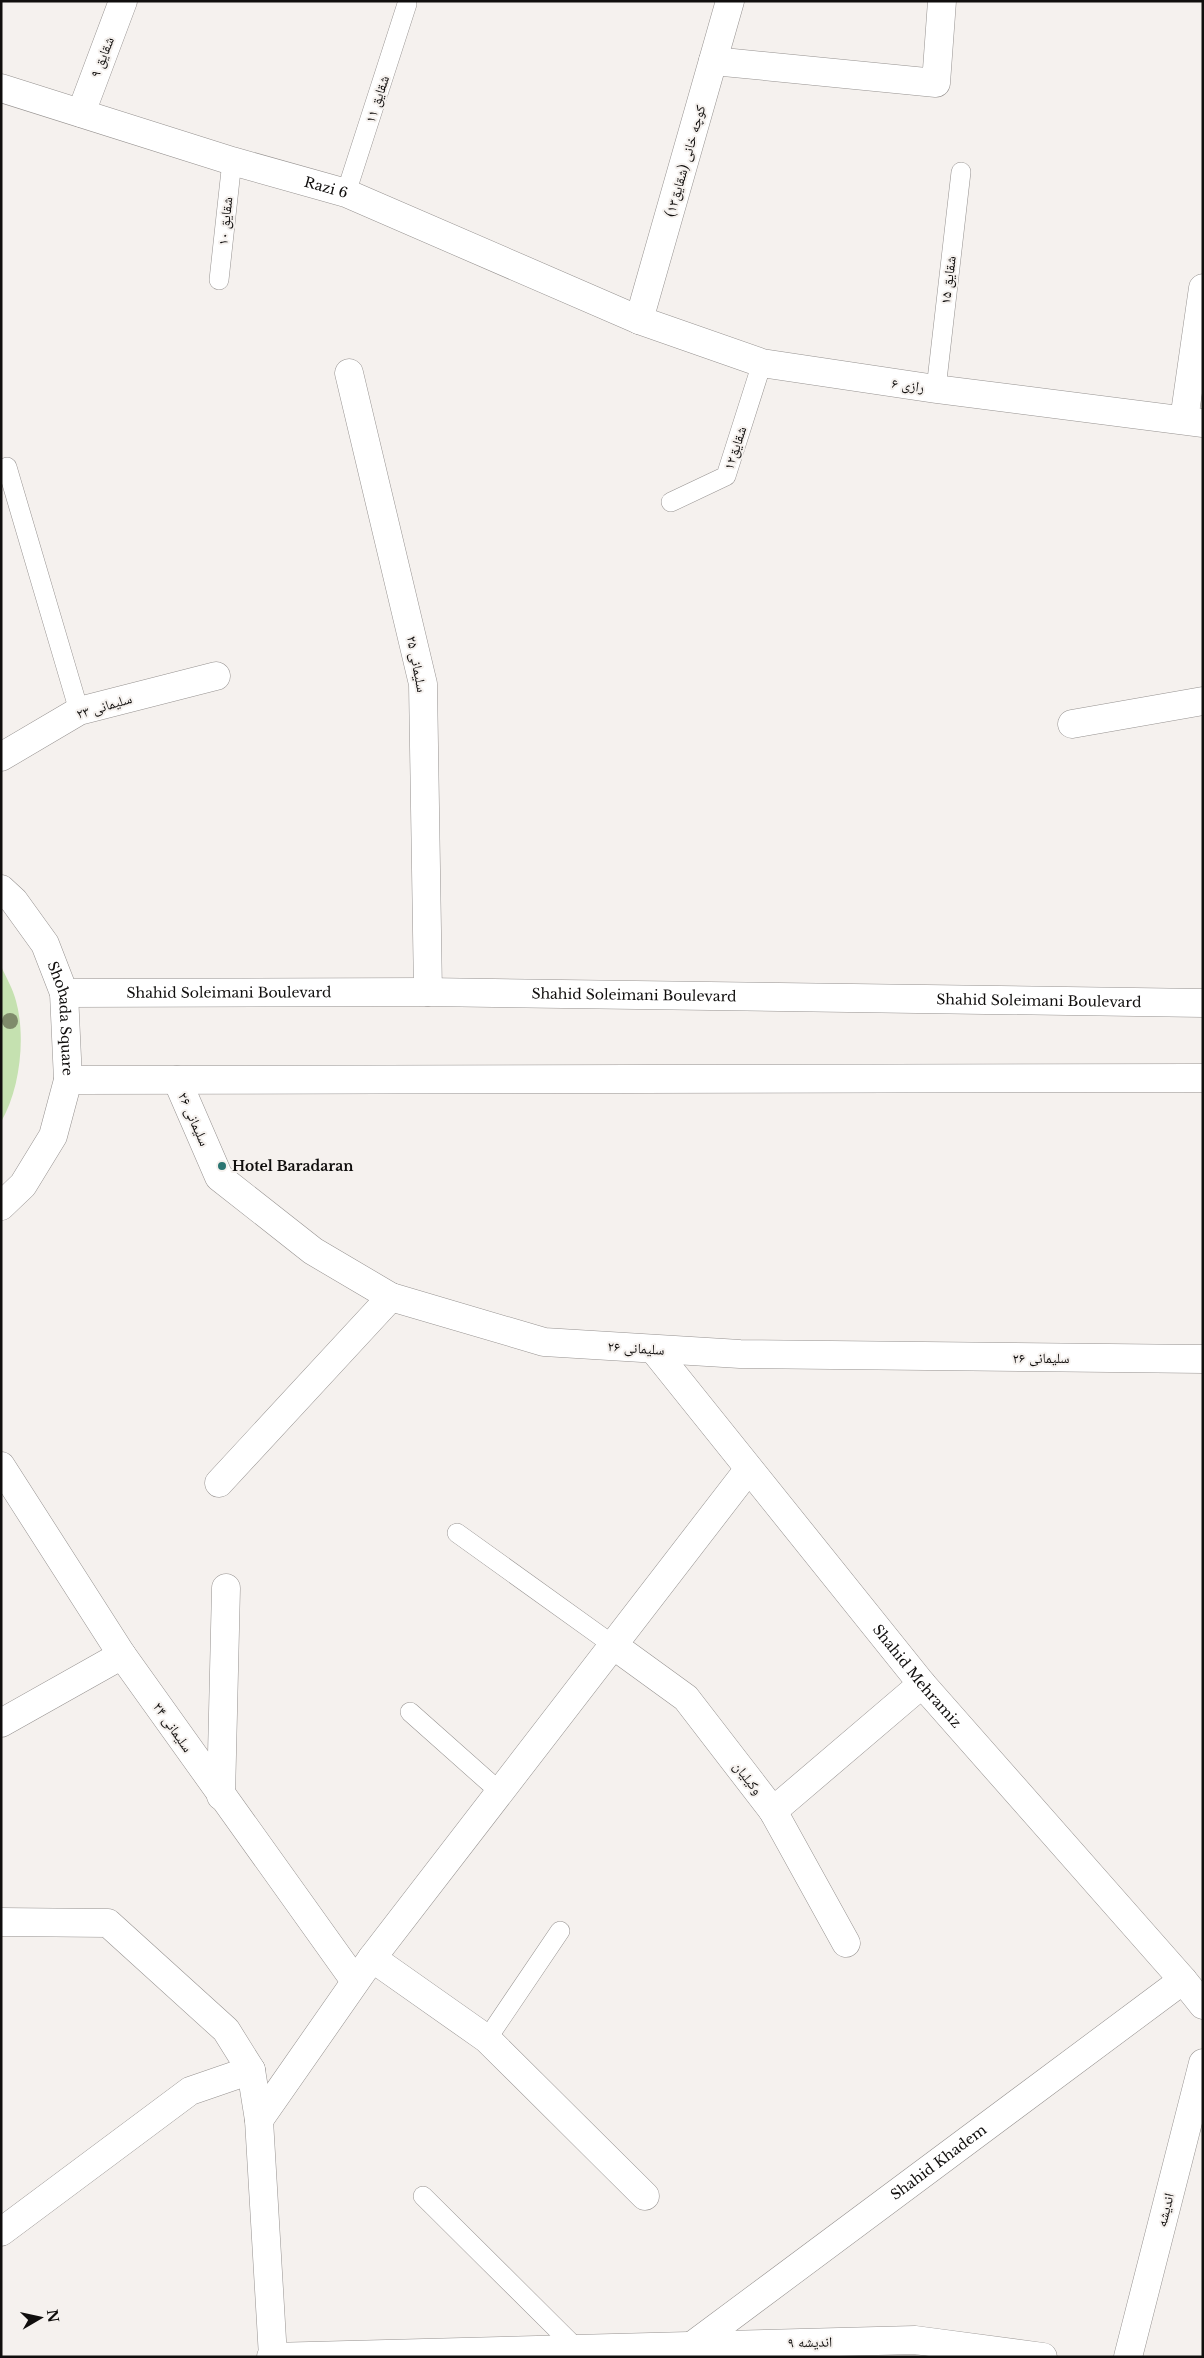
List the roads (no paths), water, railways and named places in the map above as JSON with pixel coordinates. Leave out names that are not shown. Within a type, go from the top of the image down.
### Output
[{"type":"street","name":"شقایق ۹","points":[[81,113],[123,1]]},
{"type":"street","name":"کوچه خانی (شقایق۱۳)","points":[[639,320],[730,1]]},
{"type":"street","points":[[713,61],[936,83],[942,1]]},
{"type":"street","name":"Razi 6","points":[[1,88],[232,161],[346,193],[639,320]]},
{"type":"street","points":[[1193,422],[1203,288]]},
{"type":"street","name":"رازی ۶","points":[[639,320],[762,363],[936,389],[1193,422]]},
{"type":"street","name":"سلیمانی ۲۵","points":[[349,373],[423,684],[428,992]]},
{"type":"street","name":"سلیمانی ۲۳","points":[[1,757],[79,712],[216,676]]},
{"type":"street","points":[[1072,724],[1203,701]]},
{"type":"street","name":"Shohada Square","points":[[1,889],[14,901],[45,944],[64,993],[68,1080],[53,1136],[22,1185],[1,1206]]},
{"type":"street","name":"Shahid Soleimani Boulevard","points":[[64,993],[428,992],[1203,1003]]},
{"type":"street","points":[[68,1080],[1203,1078]]},
{"type":"street","name":"سلیمانی ۲۶","points":[[177,1080],[219,1177],[313,1251],[391,1298],[544,1342],[654,1350],[750,1354],[1203,1358]]},
{"type":"street","points":[[219,1483],[391,1298]]},
{"type":"street","name":"Shahid Mehramiz","points":[[654,1350],[748,1470],[922,1684],[1195,1987]]},
{"type":"street","name":"سلیمانی ۲۴","points":[[1,1466],[122,1654],[221,1796],[355,1981]]},
{"type":"street","points":[[259,2120],[372,1958],[748,1470]]},
{"type":"street","points":[[221,1796],[226,1588]]},
{"type":"street","name":"وکیلیان","points":[[613,1645],[686,1698],[773,1811],[846,1943]]},
{"type":"street","points":[[1,1723],[122,1654]]},
{"type":"street","points":[[773,1811],[922,1684]]},
{"type":"street","points":[[1,1922],[108,1923],[226,2030],[251,2070],[259,2120],[272,2357]]},
{"type":"street","points":[[372,1958],[487,2039],[645,2196]]},
{"type":"street","name":"Shahid Khadem","points":[[693,2345],[1195,1987]]},
{"type":"street","name":"اندیشه","points":[[1128,2357],[1203,2062]]},
{"type":"street","points":[[1,2232],[190,2091],[251,2070]]},
{"type":"street","name":"اندیشه ۹","points":[[272,2357],[496,2354],[576,2348],[915,2340],[1043,2357]]},
{"type":"lane","name":"شقایق ۱۱","points":[[346,193],[408,4]]},
{"type":"lane","name":"شقایق ۱۰","points":[[219,280],[232,161]]},
{"type":"lane","name":"شقایق ۱۵","points":[[936,389],[961,172]]},
{"type":"lane","name":"شقایق۱۲","points":[[671,502],[726,476],[762,363]]},
{"type":"lane","points":[[7,467],[79,712]]},
{"type":"lane","points":[[457,1533],[613,1645]]},
{"type":"lane","points":[[410,1712],[500,1792]]},
{"type":"lane","points":[[487,2039],[560,1931]]},
{"type":"lane","points":[[422,2196],[576,2348]]},
{"type":"place","name":"Hotel Baradaran","points":[[222,1166]]}]
